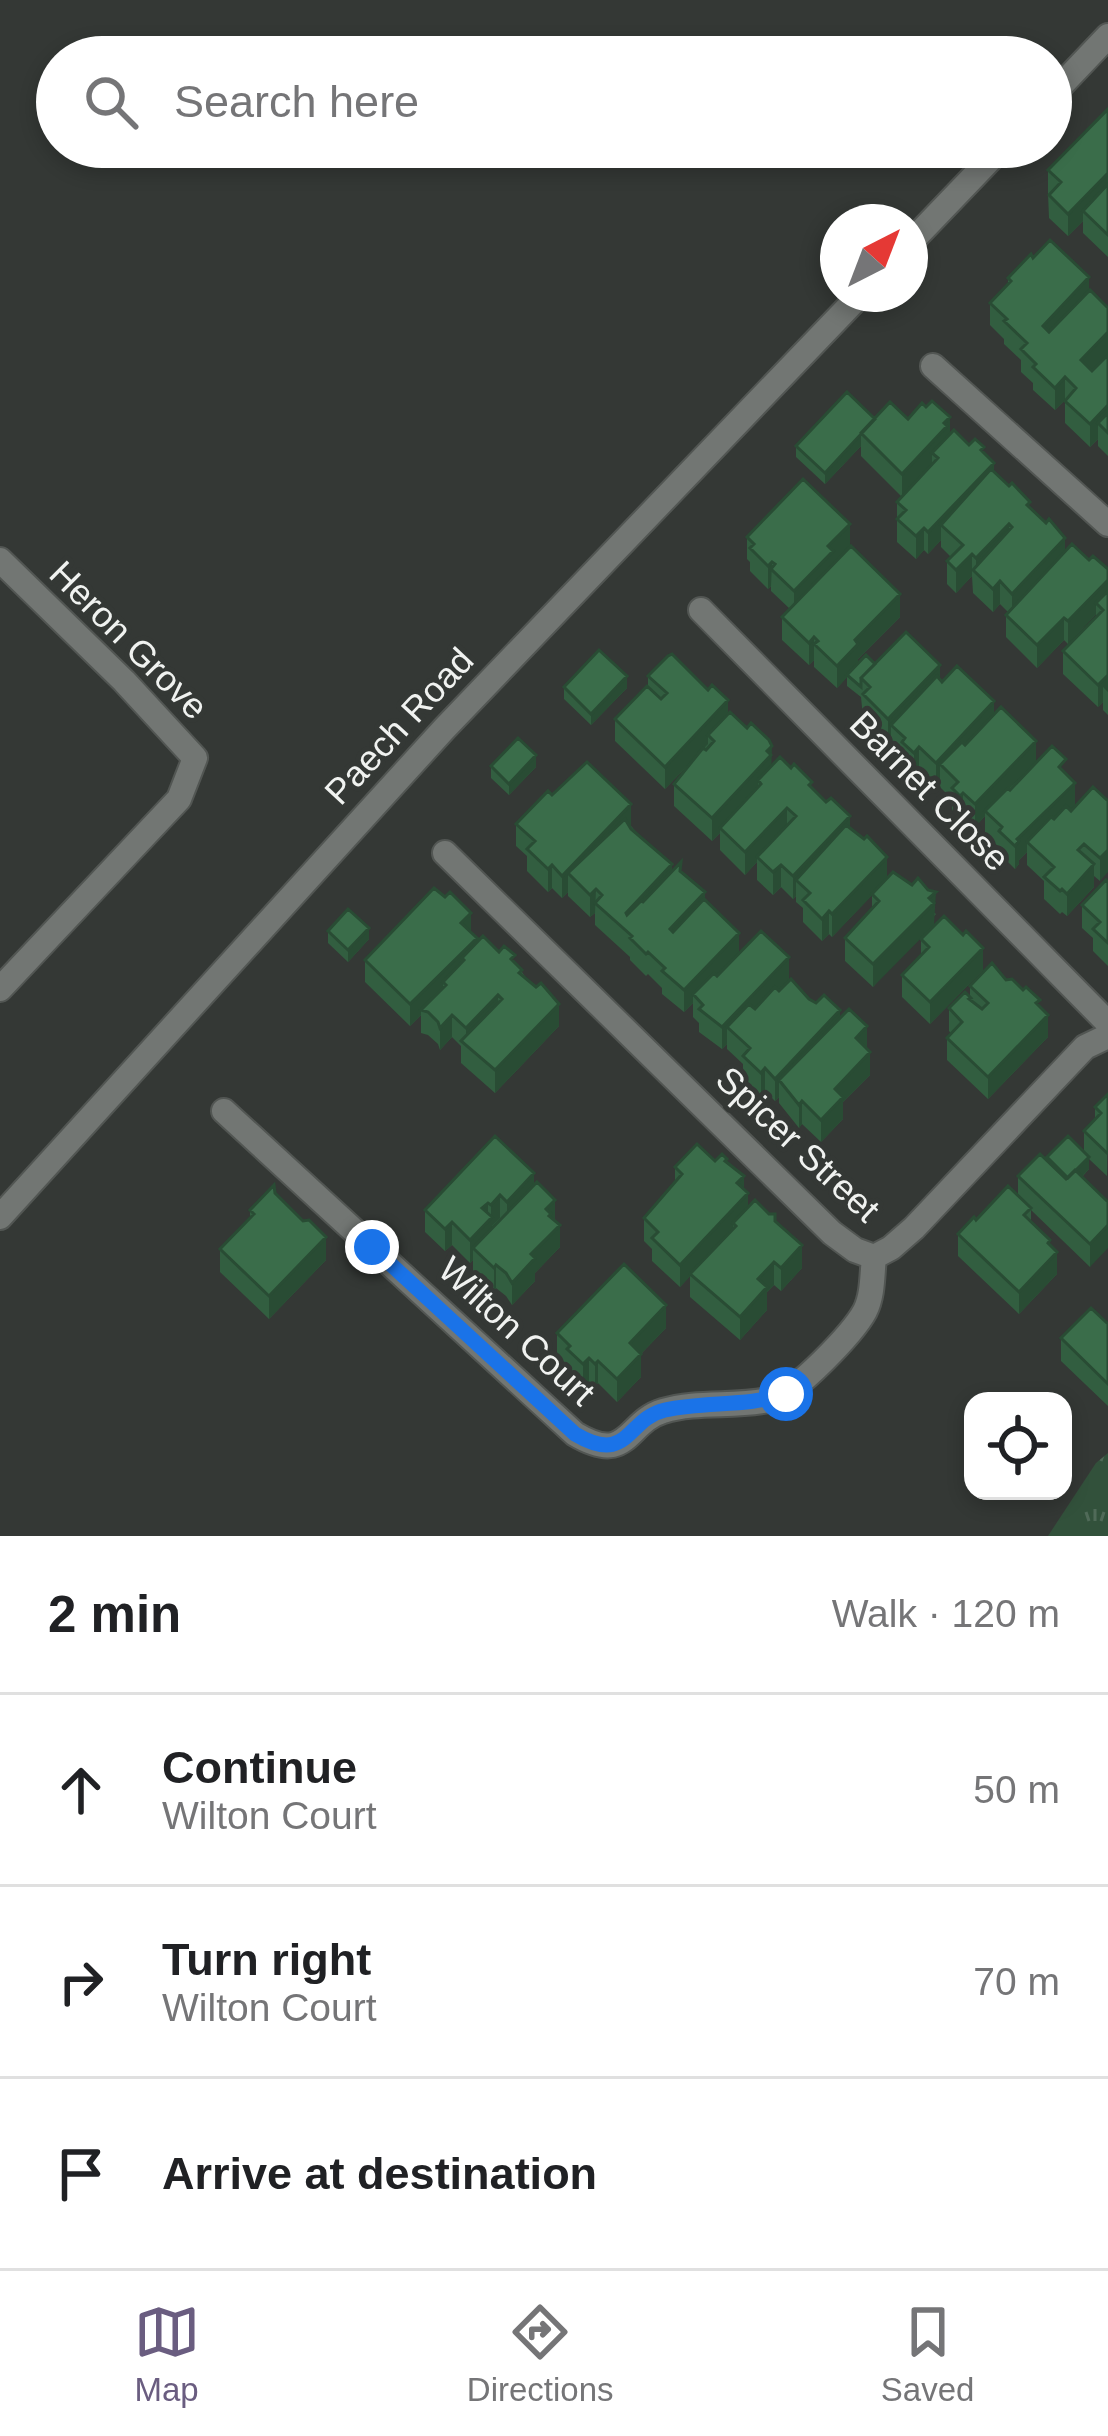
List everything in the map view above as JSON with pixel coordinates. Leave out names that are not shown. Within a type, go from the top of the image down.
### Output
[{"type":"street","points":[[1072,73],[1108,36]]},
{"type":"street","points":[[928,224],[982,168]]},
{"type":"street","name":"Paech Road","points":[[0,1217],[444,729],[844,312]]},
{"type":"street","points":[[933,366],[1108,524]]},
{"type":"street","name":"Heron Grove","points":[[0,560],[195,758],[179,799],[0,989]]},
{"type":"street","name":"Barnet Close","points":[[700,610],[1108,1022]]},
{"type":"street","name":"Spicer Street","points":[[445,853],[818,1220],[855,1250],[874,1257],[914,1228],[1084,1047],[1108,1036]]},
{"type":"street","name":"Wilton Court","points":[[224,1111],[575,1434],[601,1445],[620,1442],[665,1410],[786,1394],[851,1331],[866,1310],[874,1257]]},
{"type":"green space","points":[[1108,1453],[1108,1536],[1048,1536],[1072,1500]]},
{"type":"building","points":[[1108,109],[1108,173],[1068,214],[1049,195],[1061,182],[1048,170],[1072,168],[1072,146]]},
{"type":"building","points":[[1108,184],[1108,235],[1083,211]]},
{"type":"building","points":[[1050,240],[1089,277],[1043,326],[1049,332],[1090,290],[1108,308],[1108,332],[1081,360],[1092,371],[1108,355],[1108,405],[1090,424],[1065,401],[1076,388],[1065,377],[1055,388],[1033,367],[1036,364],[1021,349],[1027,343],[990,303],[1011,281],[1008,278]]},
{"type":"building","points":[[847,392],[875,419],[825,473],[796,446]]},
{"type":"building","points":[[932,401],[950,417],[944,423],[947,426],[902,474],[861,433],[890,402],[908,419],[922,403],[926,407]]},
{"type":"building","points":[[1108,413],[1108,433],[1098,423]]},
{"type":"building","points":[[954,430],[969,445],[975,439],[994,463],[928,532],[924,528],[916,536],[897,519],[906,510],[897,502],[938,458],[932,453]]},
{"type":"building","points":[[991,469],[1009,486],[1012,483],[1030,502],[1027,505],[1046,523],[1049,519],[1065,538],[1012,594],[1000,581],[993,589],[973,570],[1012,527],[1009,524],[976,558],[972,554],[956,570],[947,561],[963,545],[941,525]]},
{"type":"building","points":[[803,479],[850,524],[828,546],[833,551],[794,591],[771,569],[775,564],[768,566],[750,548],[754,544],[747,537]]},
{"type":"building","points":[[1072,544],[1108,569],[1108,580],[1037,645],[1006,615]]},
{"type":"building","points":[[851,546],[900,594],[837,666],[814,644],[818,641],[814,637],[809,643],[782,617]]},
{"type":"building","points":[[1108,591],[1108,675],[1098,685],[1063,651],[1103,610],[1096,603]]},
{"type":"building","points":[[906,632],[940,665],[888,719],[863,694],[870,687],[861,678]]},
{"type":"building","points":[[599,650],[627,676],[591,714],[564,687]]},
{"type":"building","points":[[672,654],[708,690],[712,685],[728,700],[665,767],[615,719],[647,686],[661,699],[667,693],[648,676]]},
{"type":"building","points":[[866,655],[875,664],[861,678],[861,687],[847,675]]},
{"type":"building","points":[[957,666],[994,701],[936,763],[919,747],[914,753],[891,725],[937,676],[942,682]]},
{"type":"building","points":[[1001,707],[1036,741],[975,804],[952,788],[958,782],[940,764]]},
{"type":"building","points":[[730,712],[769,740],[771,755],[712,818],[674,784],[714,741],[708,735]]},
{"type":"building","points":[[518,738],[536,755],[509,784],[491,766]]},
{"type":"building","points":[[1052,746],[1066,759],[1059,767],[1075,783],[1015,846],[985,811]]},
{"type":"building","points":[[780,757],[791,768],[794,764],[826,802],[831,798],[850,816],[793,876],[781,865],[773,872],[757,857],[796,816],[787,808],[745,852],[720,828]]},
{"type":"building","points":[[587,762],[631,804],[562,876],[527,849],[535,841],[516,824],[548,791],[552,795]]},
{"type":"building","points":[[1093,787],[1108,801],[1108,850],[1100,858],[1084,844],[1078,850],[1094,864],[1067,894],[1044,877],[1054,867],[1027,842],[1066,806],[1071,811]]},
{"type":"building","points":[[625,819],[672,864],[627,915],[681,862],[680,871],[705,892],[670,929],[673,932],[704,899],[739,933],[684,990],[595,903],[602,895],[596,889],[590,895],[568,873]]},
{"type":"building","points":[[846,825],[864,839],[867,836],[887,857],[822,919],[803,900],[810,893],[796,880]]},
{"type":"building","points":[[893,872],[912,885],[918,878],[936,892],[929,898],[934,903],[873,964],[845,938],[879,901],[872,894]]},
{"type":"building","points":[[1106,880],[1108,943],[1093,929],[1100,922],[1082,905]]},
{"type":"building","points":[[434,888],[445,897],[450,892],[471,913],[461,923],[477,938],[410,1004],[365,960]]},
{"type":"building","points":[[348,909],[369,928],[348,950],[328,931]]},
{"type":"building","points":[[944,916],[983,948],[930,1002],[902,975],[929,947],[921,939]]},
{"type":"building","points":[[761,931],[789,957],[722,1027],[699,1009],[703,1005],[693,994]]},
{"type":"building","points":[[483,936],[499,952],[504,946],[515,955],[511,959],[522,970],[519,973],[536,987],[541,983],[559,1004],[495,1070],[461,1041],[502,999],[498,995],[466,1028],[452,1015],[440,1028],[421,1010]]},
{"type":"building","points":[[992,963],[1006,980],[1012,979],[1023,990],[1026,987],[1040,1000],[1036,1003],[1048,1015],[988,1077],[947,1038],[962,1022],[949,1008],[965,992],[982,1009],[988,1003],[970,986]]},
{"type":"building","points":[[791,979],[809,999],[816,1003],[824,995],[840,1010],[775,1079],[743,1056],[750,1048],[727,1027],[749,1004],[755,1009],[775,987],[779,991]]},
{"type":"building","points":[[849,1009],[867,1026],[856,1038],[870,1052],[835,1089],[843,1097],[821,1120],[802,1101],[799,1105],[779,1080]]},
{"type":"building","points":[[1108,1094],[1107,1153],[1084,1131],[1101,1113],[1095,1107]]},
{"type":"building","points":[[495,1136],[534,1173],[507,1202],[500,1195],[482,1208],[492,1217],[470,1240],[452,1222],[445,1229],[425,1210]]},
{"type":"building","points":[[1068,1136],[1089,1157],[1068,1178],[1047,1157]]},
{"type":"building","points":[[697,1144],[715,1161],[722,1154],[744,1176],[737,1183],[748,1193],[680,1265],[652,1238],[658,1232],[644,1218],[682,1174],[675,1167]]},
{"type":"building","points":[[1040,1154],[1066,1179],[1075,1170],[1108,1202],[1108,1225],[1090,1244],[1018,1176]]},
{"type":"building","points":[[537,1182],[555,1200],[546,1209],[560,1225],[531,1254],[535,1258],[512,1283],[473,1248]]},
{"type":"building","points":[[274,1185],[275,1193],[303,1221],[309,1220],[326,1237],[269,1296],[220,1249]]},
{"type":"building","points":[[1008,1186],[1031,1208],[1024,1215],[1057,1252],[1019,1292],[958,1234]]},
{"type":"building","points":[[755,1200],[775,1214],[775,1221],[802,1245],[781,1268],[774,1262],[758,1279],[767,1287],[740,1317],[690,1274]]},
{"type":"building","points":[[624,1264],[666,1305],[630,1343],[641,1354],[617,1379],[598,1361],[595,1364],[589,1358],[583,1364],[557,1333]]},
{"type":"building","points":[[1091,1308],[1108,1324],[1108,1384],[1061,1338]]},
{"type":"route","points":[[372,1247],[587,1442],[620,1442],[665,1410],[786,1394]]}]
